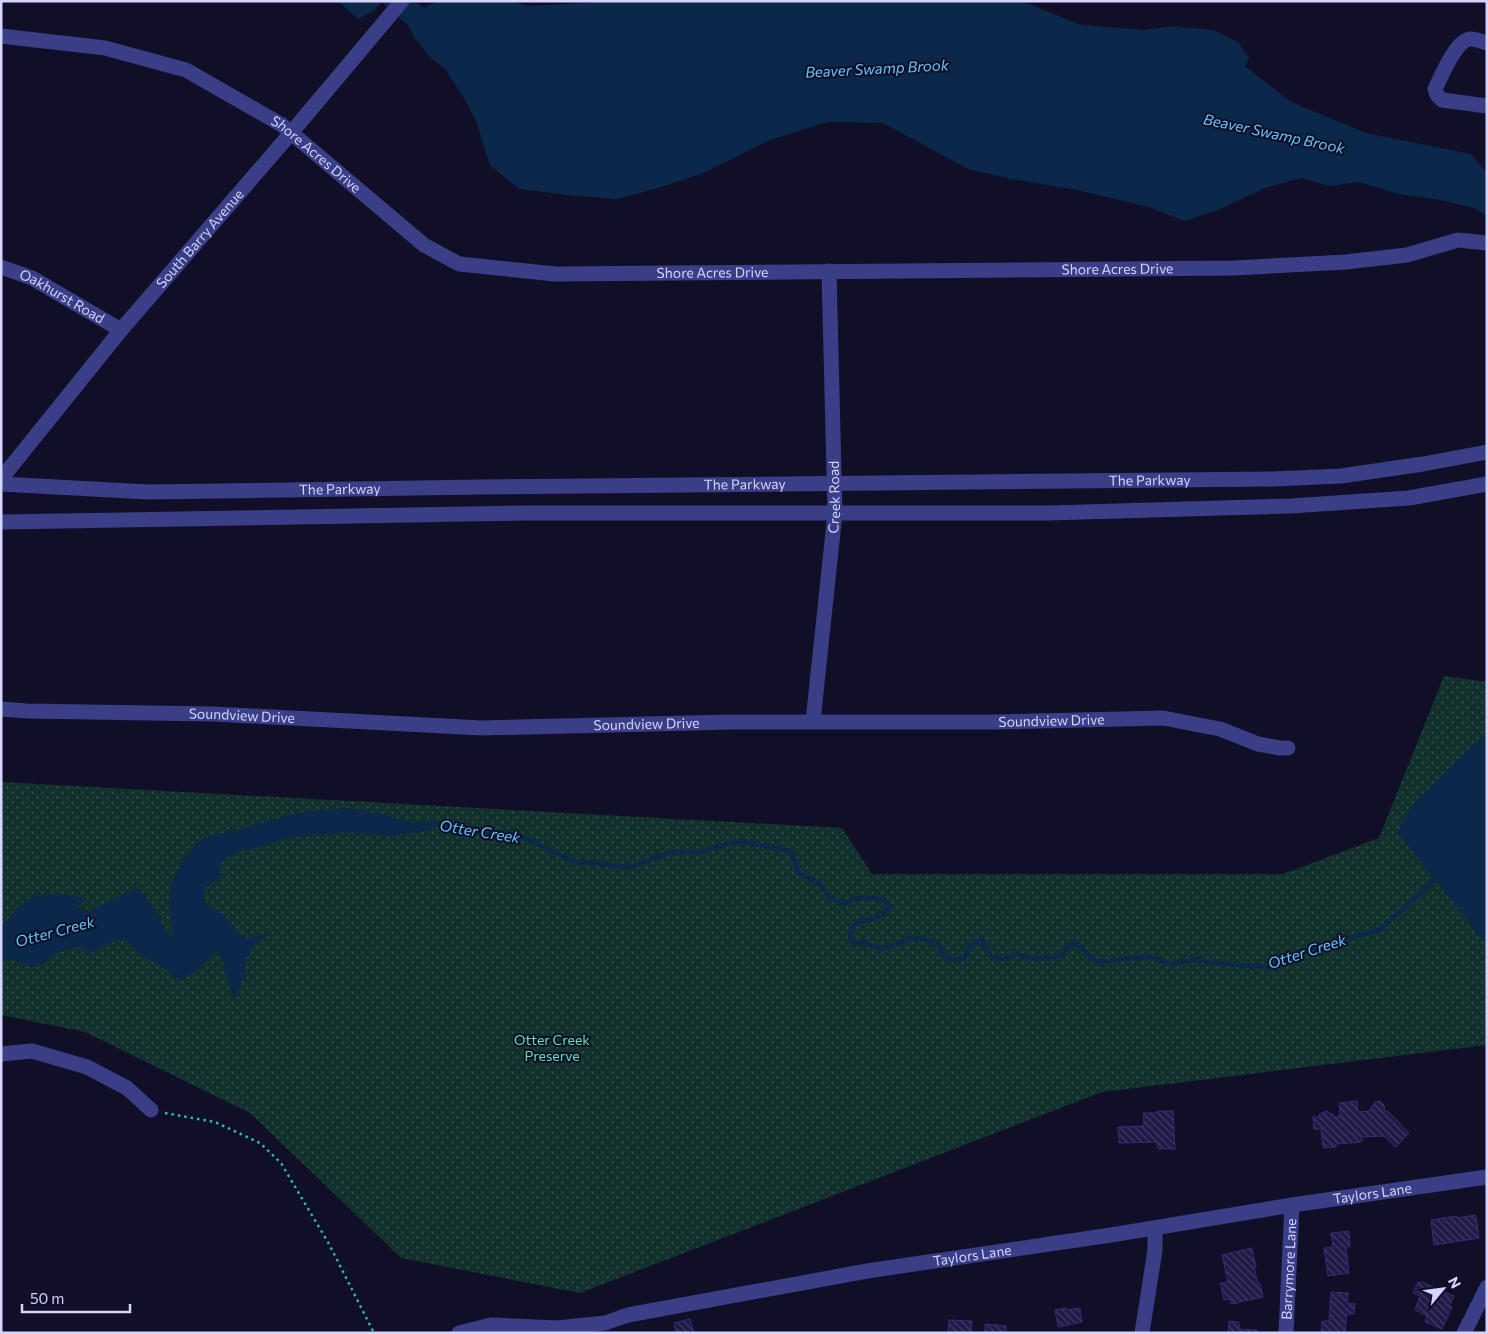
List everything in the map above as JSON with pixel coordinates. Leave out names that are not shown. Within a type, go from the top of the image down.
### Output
[{"type":"street","name":"South Barry Avenue","points":[[1,479],[121,330],[402,1]]},
{"type":"street","name":"Shore Acres Drive","points":[[1,36],[105,48],[186,70],[282,125],[424,245],[459,264],[555,274],[1234,268],[1346,262],[1407,255],[1458,240],[1487,243]]},
{"type":"street","points":[[1487,43],[1471,39],[1464,41],[1458,47],[1435,89],[1437,96],[1442,100],[1487,106]]},
{"type":"street","name":"Oakhurst Road","points":[[1,267],[32,278],[121,330]]},
{"type":"street","name":"Creek Road","points":[[813,721],[835,513],[829,271]]},
{"type":"street","name":"The Parkway","points":[[1,484],[148,492],[481,486],[1274,479],[1340,476],[1423,464],[1487,452]]},
{"type":"street","name":"The Parkway","points":[[1,522],[515,513],[1049,513],[1291,506],[1409,498],[1487,484]]},
{"type":"street","points":[[480,514],[481,486]]},
{"type":"street","points":[[515,513],[517,486]]},
{"type":"street","name":"Soundview Drive","points":[[1,709],[214,714],[482,728],[813,721],[994,722],[1163,718],[1220,729],[1258,744],[1288,748]]},
{"type":"street","points":[[1,1054],[32,1051],[87,1067],[127,1088],[151,1110]]},
{"type":"street","name":"Taylors Lane","points":[[458,1333],[491,1325],[568,1330],[605,1323],[628,1315],[867,1271],[1487,1177]]},
{"type":"street","name":"Barrymore Lane","points":[[1286,1333],[1292,1206]]},
{"type":"street","points":[[1142,1333],[1155,1250],[1155,1228]]},
{"type":"street","points":[[1464,1333],[1487,1287]]},
{"type":"path","points":[[151,1110],[214,1122],[260,1143],[282,1163],[330,1244],[374,1333]]},
{"type":"green space","name":"Otter Creek Preserve","points":[[1444,676],[1487,682],[1487,1045],[1102,1092],[580,1293],[401,1258],[250,1113],[85,1032],[1,1015],[1,782],[842,828],[872,874],[1283,874],[1379,838]]},
{"type":"water","name":"Beaver Swamp Brook","points":[[338,1],[415,1],[424,8],[437,1],[510,1],[529,6],[618,1],[1022,1],[1081,25],[1146,30],[1172,26],[1214,30],[1238,42],[1249,58],[1245,66],[1291,102],[1366,133],[1471,154],[1487,173],[1487,216],[1474,208],[1441,200],[1399,194],[1359,182],[1329,186],[1301,178],[1265,188],[1218,210],[1184,221],[1149,207],[1077,190],[1011,179],[968,169],[883,123],[828,122],[770,140],[701,174],[617,199],[519,189],[490,165],[476,121],[464,98],[445,69],[431,58],[414,37],[409,26],[382,2],[373,11],[358,19]]},
{"type":"water","points":[[1487,736],[1487,945],[1397,832],[1411,806],[1476,743]]},
{"type":"water","points":[[350,808],[436,829],[391,836],[348,832],[312,835],[280,840],[260,847],[242,850],[228,857],[221,863],[219,871],[227,876],[214,881],[208,886],[203,898],[208,906],[223,914],[236,931],[246,938],[270,934],[256,942],[247,958],[244,977],[234,1000],[217,949],[200,967],[184,979],[174,978],[169,971],[141,955],[127,940],[119,939],[90,953],[80,947],[67,949],[55,953],[43,964],[31,967],[12,959],[1,961],[1,927],[24,902],[32,897],[41,895],[59,894],[87,899],[77,907],[89,912],[138,887],[156,911],[166,931],[173,938],[169,902],[172,882],[182,861],[197,843],[210,836],[289,815],[318,810]]},
{"type":"building","points":[[1357,1101],[1358,1112],[1369,1111],[1375,1102],[1380,1101],[1384,1105],[1385,1112],[1388,1111],[1409,1133],[1396,1147],[1384,1136],[1362,1137],[1362,1142],[1336,1144],[1336,1147],[1323,1148],[1321,1129],[1314,1129],[1313,1117],[1320,1117],[1319,1114],[1327,1111],[1333,1114],[1334,1117],[1340,1116],[1339,1103]]},
{"type":"building","points":[[1157,1111],[1173,1111],[1175,1149],[1158,1149],[1157,1142],[1119,1143],[1118,1127],[1144,1126],[1143,1113],[1157,1113]]},
{"type":"building","points":[[1476,1215],[1479,1238],[1434,1245],[1431,1220]]},
{"type":"building","points":[[1349,1231],[1350,1247],[1346,1247],[1349,1273],[1328,1276],[1324,1248],[1333,1247],[1331,1233]]},
{"type":"building","points":[[1252,1248],[1256,1267],[1254,1267],[1263,1297],[1231,1304],[1230,1299],[1224,1300],[1220,1283],[1228,1282],[1222,1255]]},
{"type":"building","points":[[1418,1282],[1454,1296],[1449,1306],[1452,1307],[1442,1329],[1425,1322],[1427,1316],[1415,1310],[1420,1296],[1413,1293]]},
{"type":"building","points":[[1331,1292],[1348,1293],[1347,1303],[1355,1304],[1354,1314],[1347,1314],[1345,1333],[1321,1333],[1322,1321],[1329,1321]]},
{"type":"building","points":[[1066,1308],[1066,1310],[1080,1308],[1082,1322],[1058,1327],[1055,1310]]},
{"type":"building","points":[[690,1319],[694,1333],[676,1333],[674,1323]]},
{"type":"building","points":[[949,1320],[972,1321],[971,1333],[948,1333]]},
{"type":"building","points":[[1229,1321],[1239,1322],[1239,1329],[1257,1330],[1257,1333],[1228,1333]]},
{"type":"building","points":[[985,1324],[1006,1326],[1006,1333],[985,1333]]},
{"type":"waterway","name":"Otter Creek","points":[[413,825],[424,823],[519,835],[572,861],[630,867],[671,852],[699,852],[740,841],[790,851],[798,873],[820,884],[830,898],[844,904],[855,899],[865,898],[888,902],[890,909],[873,919],[858,922],[851,928],[850,937],[853,942],[864,943],[881,949],[903,942],[907,938],[924,939],[939,945],[943,954],[952,960],[964,959],[968,949],[982,938],[990,955],[996,958],[1006,959],[1015,954],[1039,959],[1062,955],[1070,944],[1076,943],[1094,960],[1101,962],[1151,957],[1170,964],[1199,959],[1210,963],[1269,967],[1298,953],[1381,929],[1434,880],[1440,878]]}]
